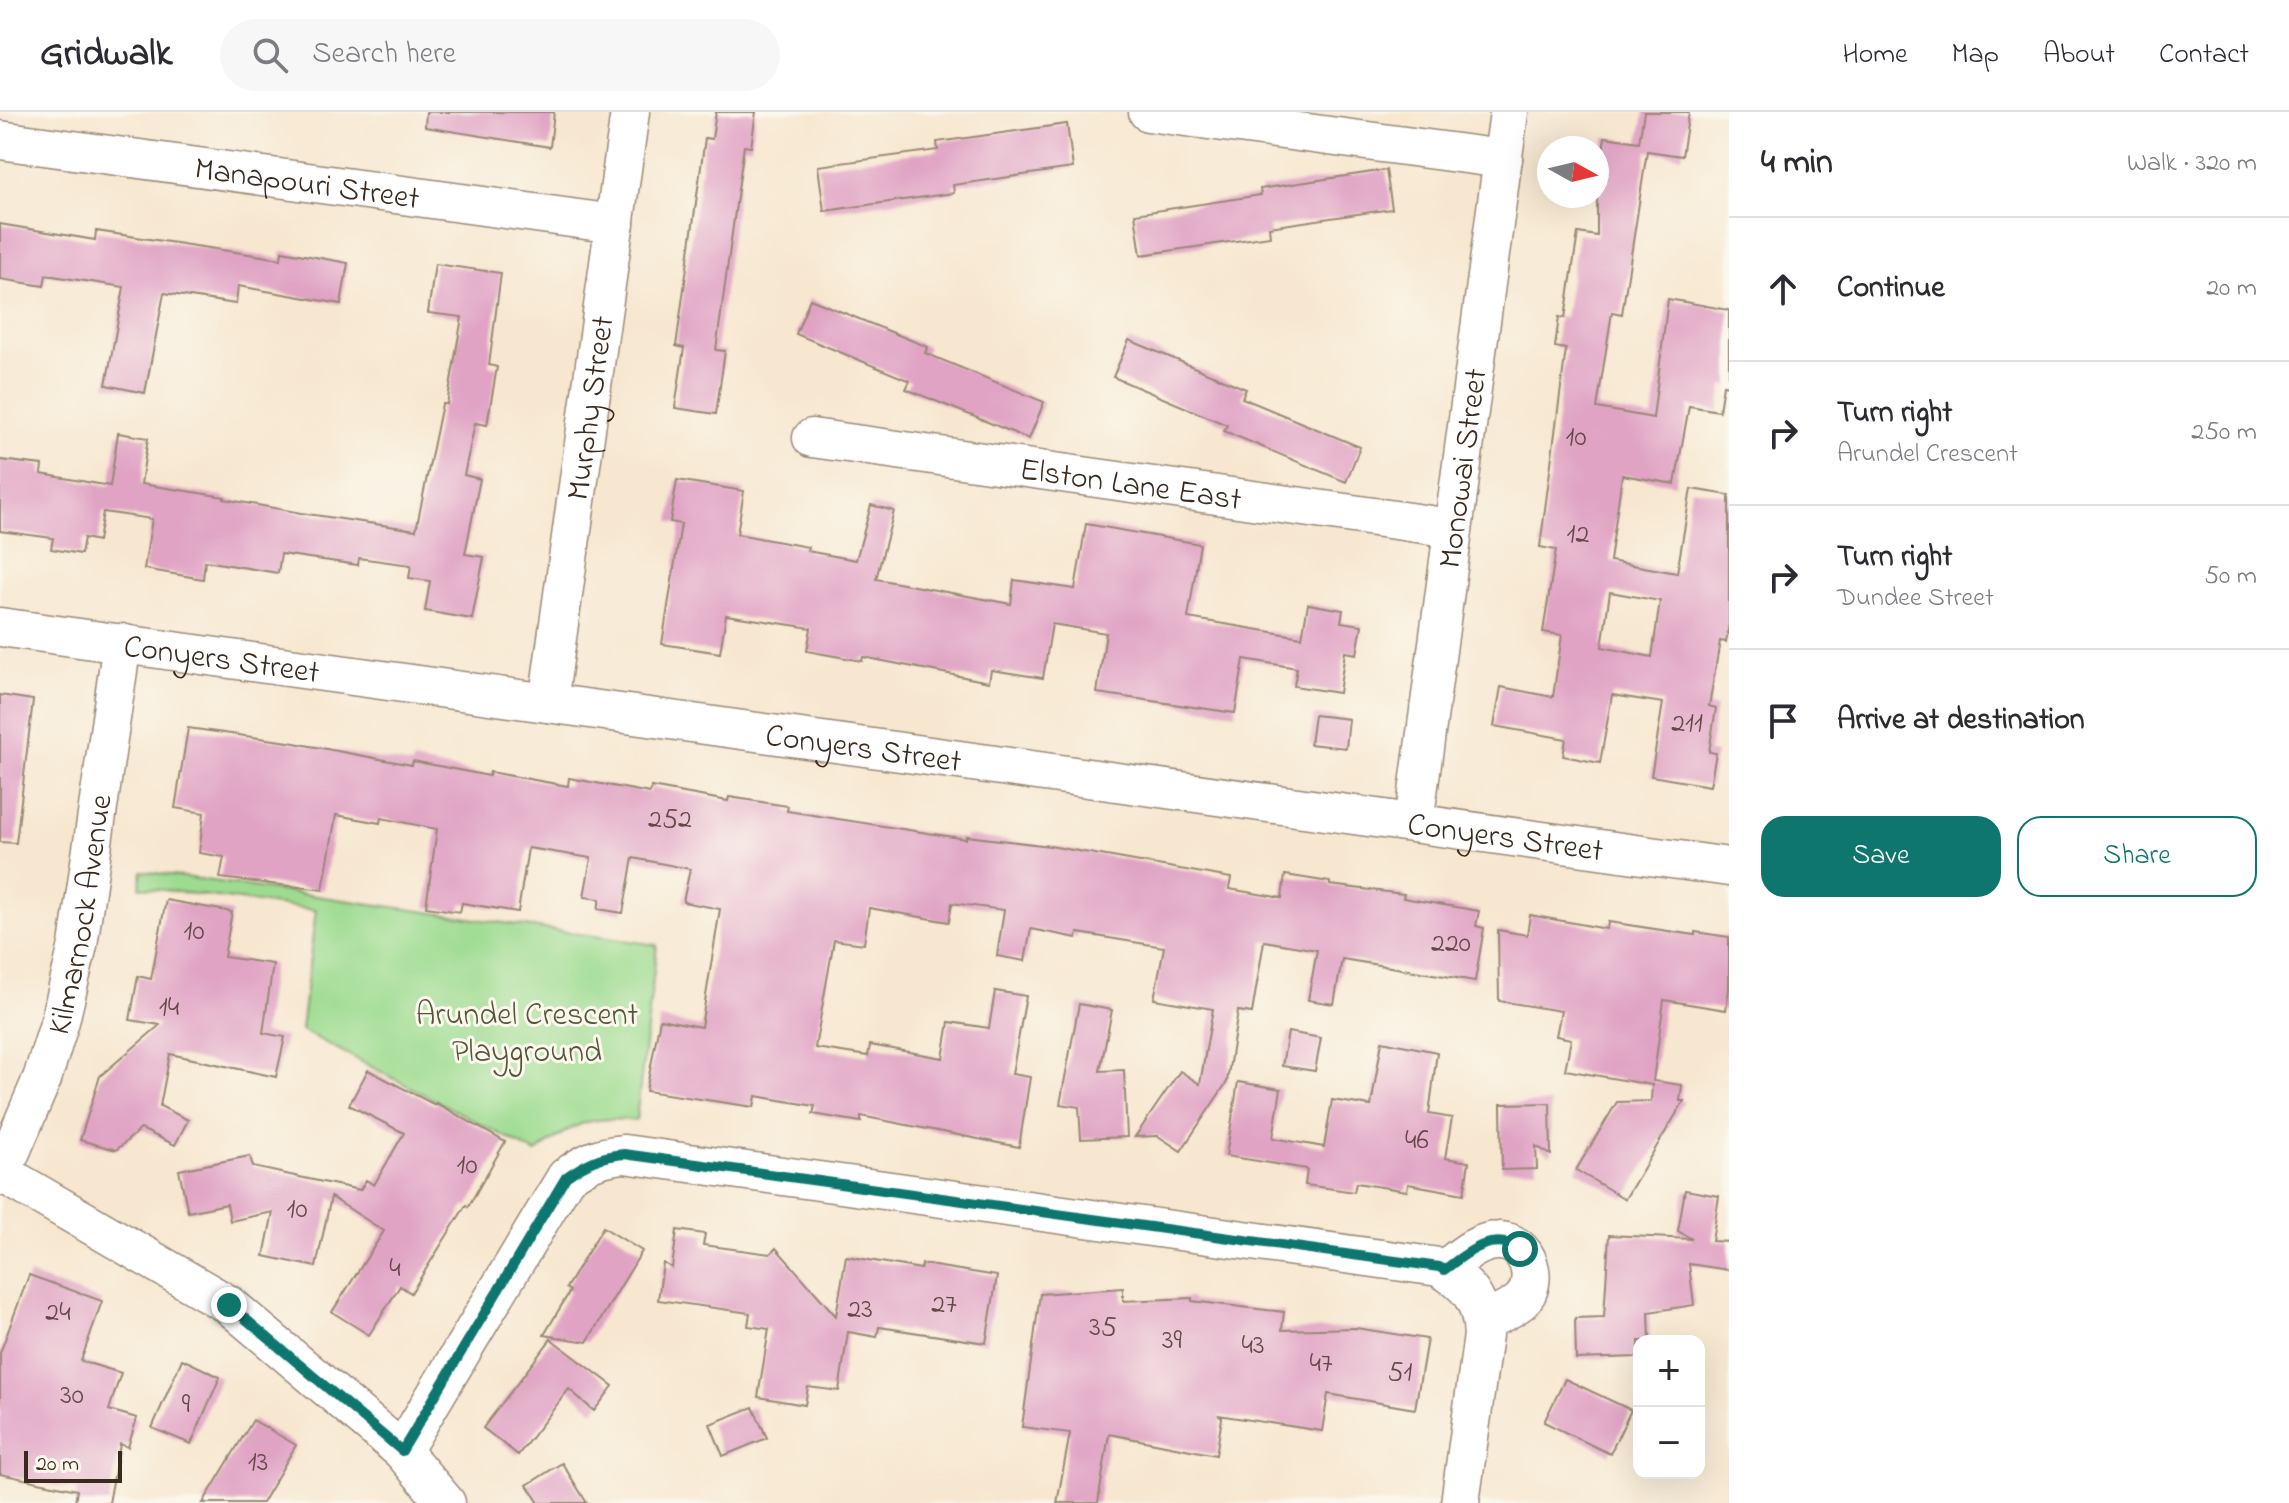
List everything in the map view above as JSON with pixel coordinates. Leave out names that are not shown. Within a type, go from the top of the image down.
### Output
[{"type":"street","name":"Murphy Street","points":[[548,703],[630,112]]},
{"type":"street","points":[[1148,112],[1503,159]]},
{"type":"street","name":"Monowai Street","points":[[1414,823],[1509,112]]},
{"type":"street","name":"Manapouri Street","points":[[0,140],[615,224]]},
{"type":"street","name":"Elston Lane East","points":[[812,438],[1452,528]]},
{"type":"street","name":"Conyers Street","points":[[0,627],[1729,867]]},
{"type":"street","name":"Kilmarnock Avenue","points":[[1,1175],[42,1079],[78,945],[122,643]]},
{"type":"street","points":[[402,1451],[566,1177],[587,1161],[624,1154],[1423,1264],[1444,1270],[1472,1293],[1483,1322],[1460,1503]]},
{"type":"street","points":[[1,1175],[229,1305],[402,1451],[446,1503]]},
{"type":"street","points":[[1444,1270],[1474,1248],[1487,1243],[1499,1241],[1520,1249],[1530,1267],[1523,1299],[1483,1322]]},
{"type":"green space","name":"Arundel Crescent Playground","points":[[142,871],[657,945],[636,1120],[582,1124],[561,1134],[536,1153],[301,1030],[316,910],[140,887]]},
{"type":"building","points":[[426,112],[554,112],[550,147],[425,127]]},
{"type":"building","points":[[716,112],[756,112],[751,147],[744,146],[716,350],[725,351],[716,414],[675,408],[684,348],[676,346],[705,138],[712,139]]},
{"type":"building","points":[[1644,112],[1689,112],[1682,156],[1647,151],[1622,314],[1612,312],[1597,408],[1653,418],[1668,299],[1729,310],[1729,386],[1723,385],[1719,411],[1689,406],[1675,484],[1622,475],[1610,561],[1677,573],[1691,489],[1729,495],[1729,624],[1726,642],[1720,641],[1709,706],[1716,708],[1709,752],[1716,753],[1710,786],[1651,776],[1663,703],[1612,695],[1600,763],[1563,756],[1566,739],[1494,726],[1501,687],[1553,697],[1562,635],[1543,632],[1556,550],[1540,547],[1566,349],[1555,347],[1559,317],[1565,318],[1578,233],[1597,236],[1597,208],[1609,208],[1609,138],[1639,142]],"holes":[[[1610,592],[1660,601],[1652,657],[1602,647]]]},
{"type":"building","points":[[1067,124],[1073,168],[953,185],[954,193],[824,211],[818,166],[938,150],[937,142]]},
{"type":"building","points":[[1386,170],[1392,209],[1269,227],[1270,236],[1141,255],[1135,214],[1261,195],[1260,189]]},
{"type":"building","points":[[0,224],[95,240],[96,231],[281,259],[282,251],[348,263],[341,304],[238,286],[236,304],[164,293],[145,393],[106,385],[124,287],[46,275],[44,286],[0,279]]},
{"type":"building","points":[[435,264],[501,273],[489,365],[497,367],[487,425],[475,423],[464,475],[480,479],[465,554],[484,557],[472,619],[425,611],[430,581],[409,578],[411,565],[359,558],[358,565],[281,554],[278,573],[205,561],[203,579],[144,569],[152,519],[103,512],[98,541],[84,538],[81,554],[51,549],[53,538],[0,531],[0,460],[42,465],[41,474],[110,486],[118,433],[148,438],[141,484],[416,530],[442,404],[447,404],[462,317],[428,313]]},
{"type":"building","points":[[810,299],[928,347],[925,353],[1044,402],[1029,439],[906,389],[910,381],[796,334]]},
{"type":"building","points":[[1129,340],[1246,389],[1242,398],[1360,447],[1346,482],[1224,431],[1227,425],[1113,377]]},
{"type":"building","points":[[677,480],[744,491],[737,534],[808,547],[807,551],[856,560],[871,505],[894,511],[876,579],[1011,604],[1014,580],[1075,589],[1086,524],[1200,544],[1188,618],[1302,637],[1308,604],[1343,610],[1341,622],[1362,625],[1357,654],[1345,652],[1339,693],[1294,686],[1297,668],[1244,659],[1235,713],[1097,693],[1106,633],[1052,624],[1043,678],[991,670],[989,682],[863,657],[862,661],[807,651],[811,628],[726,615],[720,653],[662,644],[681,524],[670,522]]},
{"type":"building","points":[[0,695],[33,700],[16,843],[0,842]]},
{"type":"building","points":[[1314,715],[1349,719],[1346,748],[1310,744]]},
{"type":"building","points":[[188,728],[289,742],[412,765],[413,761],[489,776],[490,772],[568,786],[569,778],[650,793],[651,787],[728,801],[729,797],[788,806],[787,811],[966,839],[966,836],[1050,846],[1231,878],[1229,889],[1282,898],[1285,875],[1330,882],[1330,885],[1404,894],[1403,898],[1479,911],[1476,926],[1484,928],[1475,981],[1342,959],[1334,1004],[1308,1000],[1317,950],[1264,941],[1252,1013],[1238,1011],[1227,1082],[1181,1151],[1158,1136],[1135,1137],[1180,1071],[1200,1084],[1213,1009],[1154,999],[1164,947],[1078,933],[1077,938],[1031,929],[1025,961],[997,956],[1004,910],[952,903],[949,922],[869,908],[864,944],[834,940],[815,1048],[868,1056],[870,1045],[943,1058],[949,1022],[989,1028],[995,991],[1026,996],[1012,1074],[1030,1077],[1019,1147],[861,1116],[861,1122],[813,1114],[815,1106],[756,1096],[754,1107],[646,1091],[660,1019],[701,1027],[720,909],[683,902],[690,869],[633,858],[623,913],[598,909],[600,899],[584,897],[591,858],[528,848],[518,912],[462,903],[460,912],[426,907],[437,829],[381,818],[380,823],[336,815],[323,890],[220,878],[224,857],[199,853],[204,813],[175,808]]},
{"type":"building","points":[[166,900],[232,912],[224,957],[273,964],[263,1033],[285,1037],[276,1077],[170,1054],[160,1106],[188,1120],[175,1145],[141,1129],[116,1150],[80,1140],[100,1076],[160,1025],[130,1020],[138,976],[151,979]]},
{"type":"building","points":[[1530,915],[1607,929],[1608,922],[1729,937],[1726,1010],[1664,1000],[1653,1081],[1682,1085],[1680,1101],[1684,1101],[1625,1199],[1576,1170],[1617,1102],[1651,1101],[1652,1085],[1565,1070],[1571,1039],[1556,1036],[1561,1011],[1499,1001],[1498,930],[1527,935]]},
{"type":"building","points":[[1079,1004],[1112,1010],[1100,1071],[1124,1070],[1127,1137],[1081,1139],[1079,1107],[1060,1104]]},
{"type":"building","points":[[1288,1032],[1321,1038],[1315,1071],[1282,1066]]},
{"type":"building","points":[[1382,1041],[1437,1052],[1429,1114],[1452,1118],[1445,1158],[1469,1162],[1464,1194],[1408,1184],[1407,1191],[1356,1183],[1354,1192],[1305,1185],[1307,1169],[1226,1156],[1238,1082],[1281,1089],[1273,1138],[1324,1147],[1332,1100],[1371,1106]]},
{"type":"building","points":[[368,1070],[436,1103],[505,1142],[468,1207],[466,1205],[411,1293],[400,1286],[369,1335],[332,1312],[384,1231],[331,1197],[316,1267],[264,1256],[273,1212],[230,1221],[227,1204],[188,1212],[179,1170],[250,1156],[253,1167],[360,1190],[366,1180],[374,1185],[404,1133],[349,1105]]},
{"type":"building","points":[[1550,1103],[1551,1155],[1536,1146],[1537,1169],[1502,1170],[1501,1104]]},
{"type":"building","points":[[1685,1190],[1719,1196],[1712,1241],[1729,1242],[1729,1270],[1689,1264],[1694,1305],[1649,1312],[1650,1335],[1633,1335],[1633,1357],[1576,1359],[1575,1318],[1604,1317],[1609,1235],[1692,1239],[1678,1231]]},
{"type":"building","points":[[603,1227],[642,1251],[587,1342],[544,1335],[570,1291],[566,1288]]},
{"type":"building","points":[[677,1230],[705,1234],[703,1245],[770,1254],[776,1248],[836,1316],[846,1256],[921,1269],[922,1264],[997,1276],[986,1343],[879,1327],[877,1337],[848,1332],[839,1391],[808,1387],[805,1405],[758,1397],[769,1329],[748,1326],[750,1313],[658,1300],[663,1263],[672,1268]]},
{"type":"building","points":[[29,1275],[102,1301],[81,1361],[121,1373],[109,1410],[137,1418],[128,1447],[120,1444],[109,1503],[75,1503],[77,1490],[0,1474],[0,1353]]},
{"type":"building","points":[[1123,1288],[1123,1301],[1192,1298],[1192,1301],[1284,1312],[1282,1330],[1356,1328],[1427,1339],[1415,1409],[1328,1394],[1322,1431],[1218,1415],[1222,1418],[1216,1455],[1109,1434],[1098,1503],[1057,1503],[1070,1433],[1022,1427],[1040,1294]]},
{"type":"building","points":[[551,1339],[613,1386],[594,1411],[569,1389],[518,1455],[483,1428]]},
{"type":"building","points":[[182,1359],[220,1377],[191,1444],[152,1428]]},
{"type":"building","points":[[1565,1379],[1631,1410],[1610,1454],[1544,1422]]},
{"type":"building","points":[[753,1407],[767,1438],[723,1456],[710,1424]]},
{"type":"building","points":[[253,1420],[296,1445],[262,1503],[203,1503]]},
{"type":"building","points":[[562,1463],[587,1503],[539,1503],[527,1485]]},
{"type":"route","points":[[229,1305],[402,1451],[566,1177],[587,1161],[606,1155],[624,1154],[1444,1270],[1474,1248],[1487,1243],[1499,1241],[1520,1249]]}]
